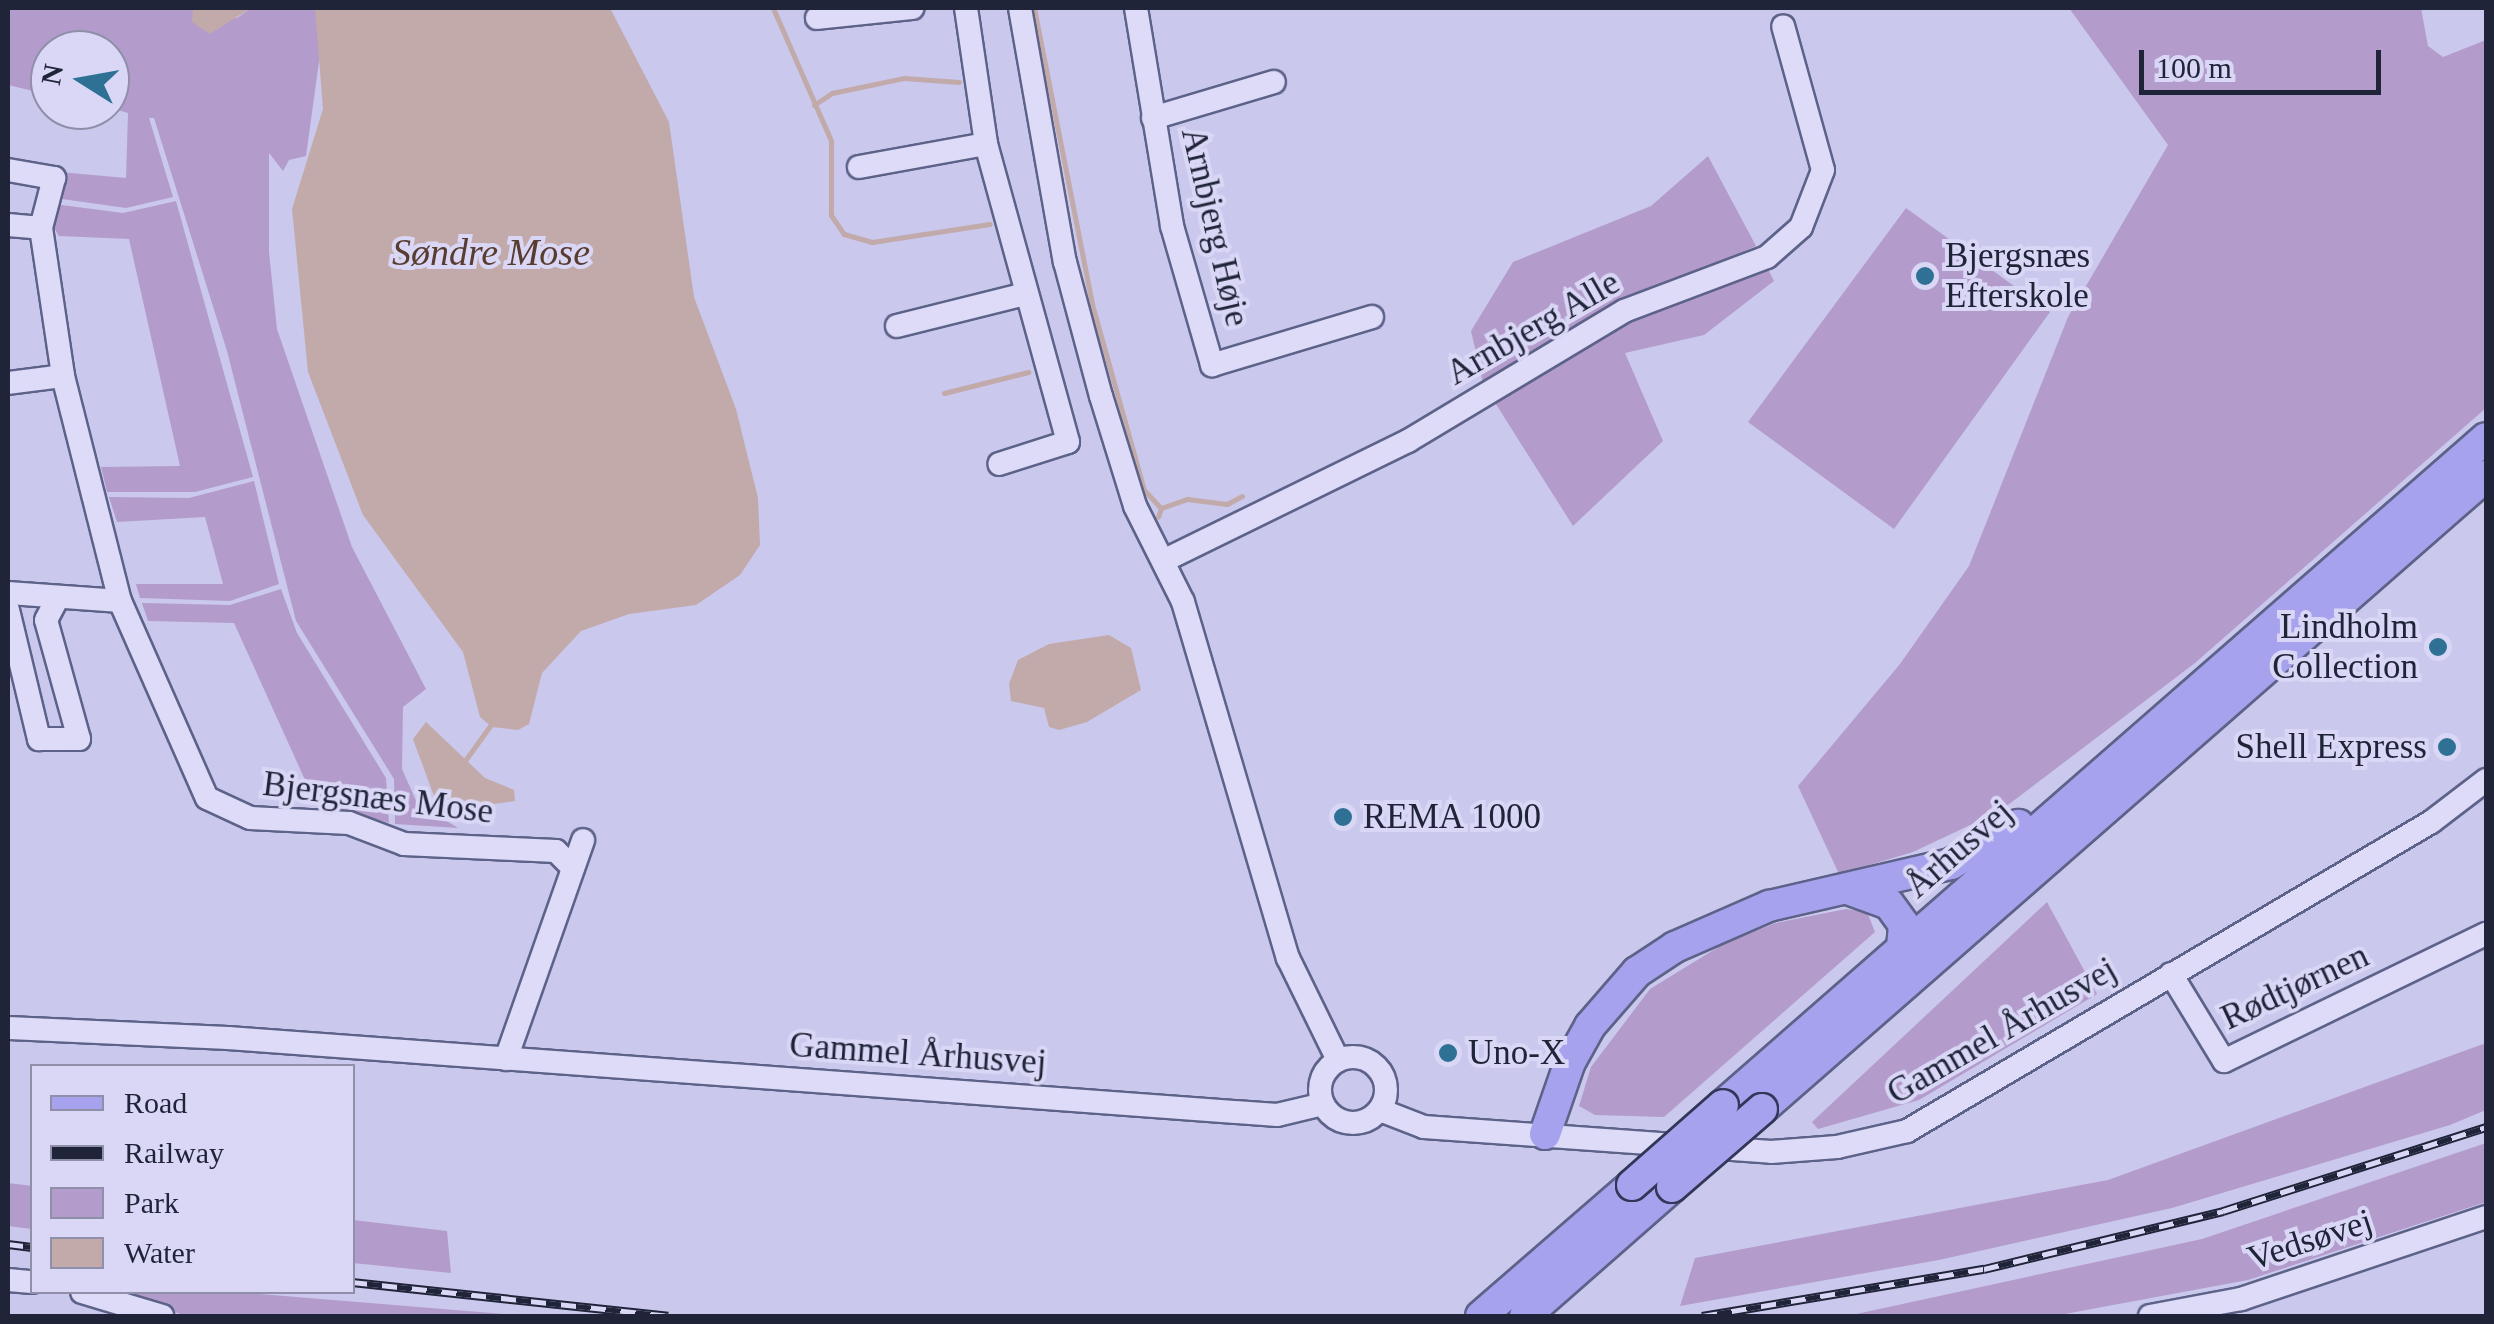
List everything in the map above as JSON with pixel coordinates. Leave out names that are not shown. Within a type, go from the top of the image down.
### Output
[{"type":"main road","name":"Århusvej","points":[[1481,1316],[2486,438]]},
{"type":"main road","name":"Århusvej","points":[[1526,1315],[2484,480]]},
{"type":"main road","points":[[1546,1134],[1576,1050],[1637,972],[1720,922],[1951,864],[1993,844],[2204,686]]},
{"type":"main road","points":[[1846,890],[1890,904],[1904,925],[1902,949]]},
{"type":"street","points":[[817,18],[912,8]]},
{"type":"street","points":[[966,8],[986,144],[1068,442],[999,464]]},
{"type":"street","points":[[1020,8],[1064,262],[1097,384],[1135,506],[1165,560],[1288,958],[1338,1060]]},
{"type":"street","name":"Arnbjerg Høje","points":[[1136,8],[1172,226],[1212,365],[1372,317]]},
{"type":"street","name":"Arnbjerg Alle","points":[[1165,560],[1408,441],[1624,311],[1767,257],[1802,228],[1823,170],[1782,26]]},
{"type":"street","name":"Arnbjerg Høje","points":[[1153,118],[1274,82]]},
{"type":"street","points":[[859,168],[986,144]]},
{"type":"street","name":"Bjergsnæs Mose","points":[[8,170],[54,178],[41,228],[62,376],[120,601],[196,782],[226,812],[349,823],[404,844],[556,851],[573,868]]},
{"type":"street","points":[[8,225],[41,228]]},
{"type":"street","points":[[897,326],[1025,294]]},
{"type":"street","points":[[8,383],[62,376]]},
{"type":"street","points":[[1054,396],[1097,384]]},
{"type":"street","points":[[8,593],[42,593],[56,600],[120,601]]},
{"type":"street","points":[[8,610],[39,739],[79,739],[46,620],[56,600]]},
{"type":"street","name":"Gammel Århusvej","points":[[1380,1110],[1424,1127],[1770,1152],[1836,1148],[1908,1131],[2431,822],[2486,780]]},
{"type":"street","points":[[506,1059],[583,840]]},
{"type":"street","name":"Rødtjørnen","points":[[2172,974],[2224,1062],[2486,934]]},
{"type":"street","name":"Gammel Århusvej","points":[[8,1028],[506,1059],[1277,1115],[1323,1104]]},
{"type":"street","points":[[1357,1057],[1382,1072],[1386,1092],[1380,1110],[1354,1124],[1335,1118],[1323,1104],[1321,1080],[1338,1060],[1357,1057]]},
{"type":"street","name":"Vedsøvej","points":[[2150,1316],[2241,1299],[2486,1217]]},
{"type":"street","points":[[89,1294],[162,1316]]},
{"type":"green space","points":[[8,8],[193,8],[237,18],[251,8],[315,8],[322,40],[306,156],[289,160],[283,171],[269,153],[269,252],[277,329],[352,547],[426,689],[403,707],[402,769],[417,803],[458,828],[395,824],[394,779],[296,621],[227,351],[154,118],[149,118],[173,197],[126,208],[55,198],[60,172],[126,178],[130,30],[30,30],[30,90],[8,85]]},
{"type":"green space","points":[[2069,8],[2421,8],[2428,46],[2443,57],[2486,40],[2486,408],[2195,663],[2000,811],[1913,852],[1839,874],[1798,786],[1900,664],[1969,566],[2068,317],[2168,145]]},
{"type":"green space","points":[[1708,156],[1756,246],[1621,305],[1483,383],[1471,331],[1513,262],[1651,206]]},
{"type":"green space","points":[[176,201],[253,477],[195,492],[107,492],[101,467],[180,466],[129,239],[59,236],[51,223],[54,204],[123,213]]},
{"type":"green space","points":[[1906,208],[2050,312],[1894,529],[1748,422]]},
{"type":"green space","points":[[1767,267],[1774,281],[1704,335],[1625,353],[1663,441],[1573,526],[1494,401],[1627,319]]},
{"type":"green space","points":[[254,481],[279,584],[230,601],[140,598],[136,584],[223,584],[205,517],[117,522],[109,497],[189,498]]},
{"type":"green space","points":[[281,589],[297,633],[386,778],[389,823],[315,802],[234,623],[148,621],[142,603],[230,605]]},
{"type":"green space","points":[[2047,902],[2097,994],[1919,1100],[1818,1129],[1812,1122]]},
{"type":"green space","points":[[1846,909],[1867,912],[1875,932],[1664,1117],[1595,1115],[1579,1106],[1591,1067],[1650,989],[1725,943],[1776,923]]},
{"type":"green space","points":[[2486,1043],[2486,1110],[2450,1125],[2172,1208],[1939,1260],[1680,1306],[1695,1258],[2108,1180]]},
{"type":"green space","points":[[2486,1143],[2486,1202],[2248,1280],[2054,1316],[1847,1316],[2202,1239]]},
{"type":"green space","points":[[8,1183],[30,1186],[30,1229],[8,1226]]},
{"type":"green space","points":[[355,1220],[447,1231],[451,1273],[355,1263]]},
{"type":"green space","points":[[129,1294],[261,1294],[527,1316],[185,1316]]},
{"type":"water","points":[[193,8],[251,8],[210,34],[192,22]]},
{"type":"water","name":"Søndre Mose","points":[[315,8],[610,8],[669,122],[694,297],[736,409],[758,498],[760,545],[740,575],[696,605],[629,614],[581,631],[542,673],[529,724],[518,730],[492,727],[480,717],[463,652],[363,515],[308,372],[292,209],[323,109]]},
{"type":"water","points":[[1109,635],[1131,648],[1141,690],[1087,722],[1059,730],[1049,727],[1044,708],[1011,701],[1009,684],[1018,660],[1049,644]]},
{"type":"water","points":[[426,722],[485,778],[514,790],[515,801],[463,808],[434,796],[413,739]]},
{"type":"waterway","points":[[773,8],[831,141],[831,215],[844,234],[872,242],[990,224]]},
{"type":"waterway","points":[[1034,8],[1092,304],[1144,490],[1161,508],[1158,517]]},
{"type":"waterway","points":[[814,105],[832,93],[904,78],[959,82]]},
{"type":"waterway","points":[[944,393],[1028,372]]},
{"type":"waterway","points":[[1161,508],[1187,499],[1227,504],[1242,496]]},
{"type":"waterway","points":[[464,762],[490,726]]},
{"type":"railway","points":[[1702,1316],[1984,1269],[2223,1211],[2486,1127]]},
{"type":"railway","points":[[8,1244],[30,1247]]},
{"type":"railway","points":[[355,1282],[668,1316]]},
{"type":"place","name":"Bjergsnæs Efterskole","points":[[1925,276]]},
{"type":"place","name":"Lindholm Collection","points":[[2438,647]]},
{"type":"place","name":"Shell Express","points":[[2447,747]]},
{"type":"place","name":"REMA 1000","points":[[1343,817]]},
{"type":"place","name":"Uno-X","points":[[1448,1053]]}]
